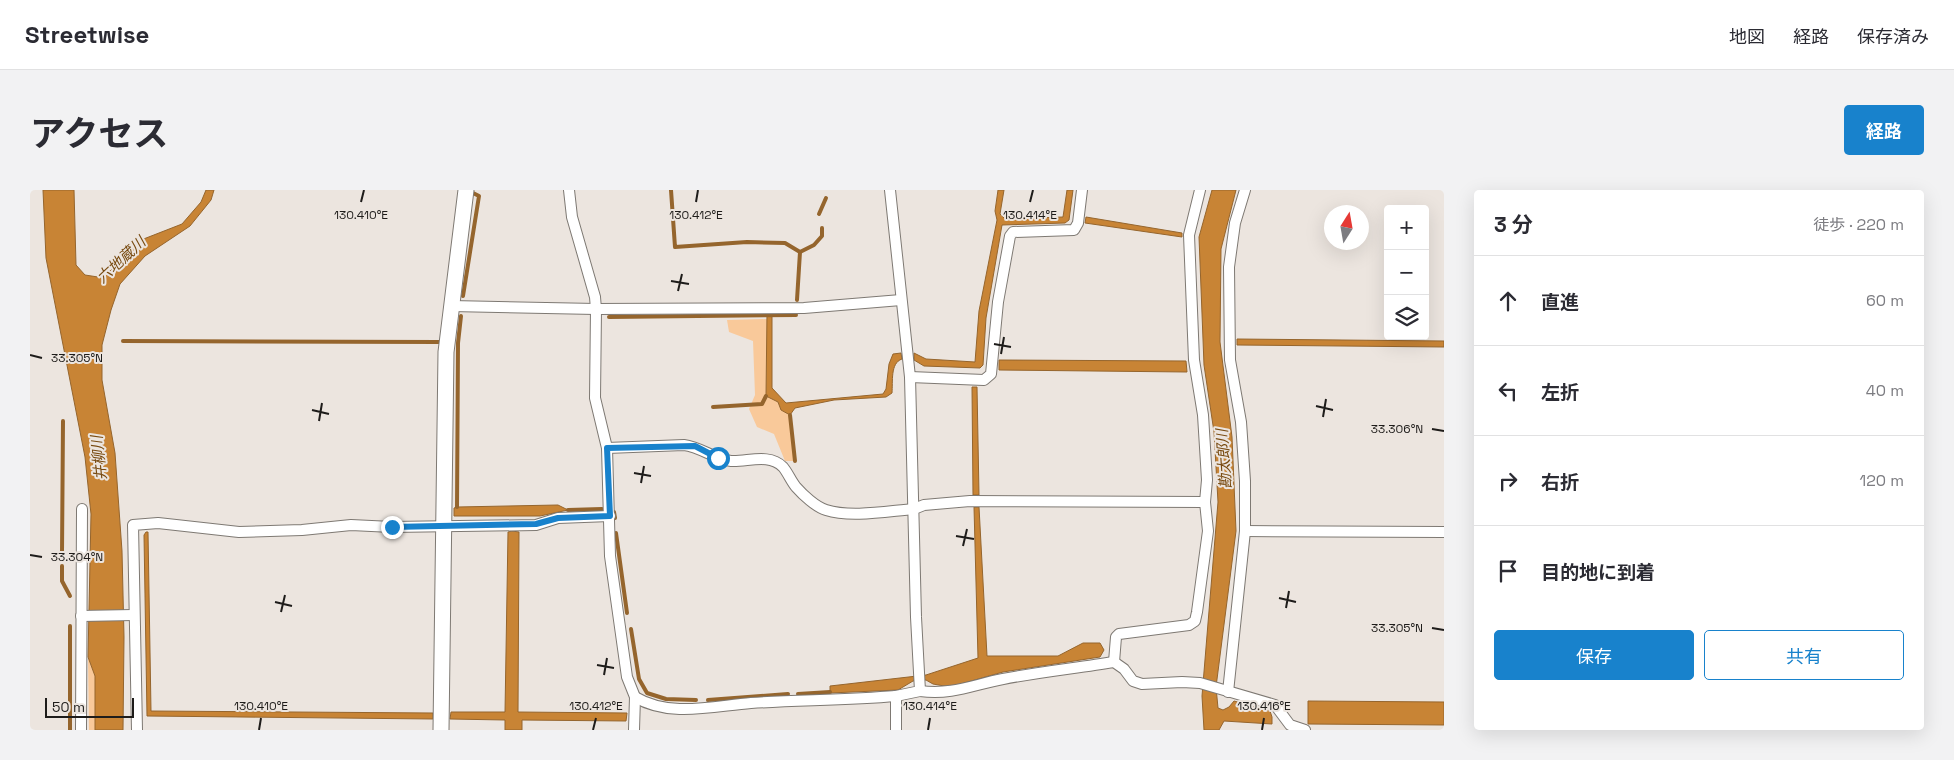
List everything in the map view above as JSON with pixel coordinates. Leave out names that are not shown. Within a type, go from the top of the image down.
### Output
[{"type":"street","points":[[441,730],[446,352],[466,190]]},
{"type":"street","points":[[569,190],[572,217],[595,297],[595,398],[607,448],[610,556],[627,677],[635,698],[634,730]]},
{"type":"street","points":[[890,190],[910,377],[916,617],[920,682]]},
{"type":"street","points":[[910,377],[984,380],[991,374],[998,302],[1010,236],[1013,232],[1074,230],[1078,223],[1082,190]]},
{"type":"street","points":[[1114,662],[1114,642],[1119,634],[1189,625],[1195,621],[1208,531],[1205,502],[1207,480],[1203,415],[1194,360],[1189,236],[1200,190]]},
{"type":"street","points":[[1223,691],[1246,531],[1241,422],[1230,360],[1229,267],[1235,224],[1245,190]]},
{"type":"street","points":[[451,306],[596,309],[804,308],[901,300]]},
{"type":"street","points":[[607,448],[684,445],[695,446],[718,458],[732,461],[762,459],[775,462],[783,467],[796,486],[820,507],[848,514],[914,509],[924,505],[970,501],[1205,502]]},
{"type":"street","points":[[81,730],[82,508]]},
{"type":"street","points":[[136,730],[133,525],[158,523],[239,532],[302,530],[351,525],[392,527],[536,524],[558,518],[610,516]]},
{"type":"street","points":[[1246,531],[1444,532]]},
{"type":"street","points":[[81,616],[134,615]]},
{"type":"street","points":[[920,682],[937,693],[955,692],[1002,679],[1114,662],[1124,669],[1133,681],[1142,684],[1200,683],[1275,705],[1290,725],[1304,730]]},
{"type":"street","points":[[635,698],[646,704],[680,710],[752,703],[896,696],[920,682]]},
{"type":"street","points":[[896,696],[896,730]]},
{"type":"shaded area","points":[[767,319],[766,396],[778,402],[781,410],[790,415],[795,461],[785,461],[774,434],[757,427],[749,409],[755,395],[753,341],[729,332],[727,320]]},
{"type":"shaded area","points":[[88,657],[95,676],[95,730],[89,730]]},
{"type":"water","points":[[43,190],[74,190],[76,265],[85,275],[98,277],[110,271],[141,240],[182,224],[201,202],[206,190],[214,190],[211,200],[190,226],[145,256],[120,284],[102,345],[102,380],[115,453],[122,551],[124,637],[123,730],[95,730],[95,676],[88,657],[91,514],[85,457],[46,258]]},
{"type":"water","points":[[998,190],[1004,190],[1000,214],[1005,219],[1063,217],[1067,190],[1073,190],[1069,220],[1065,223],[1002,225],[986,318],[983,365],[980,368],[924,366],[914,360],[914,353],[926,359],[975,362],[979,311],[997,220],[995,211]]},
{"type":"water","name":"勘太郎川","points":[[1212,190],[1236,190],[1221,249],[1220,342],[1232,437],[1236,531],[1216,687],[1218,708],[1223,710],[1234,701],[1270,711],[1272,724],[1224,721],[1219,730],[1204,730],[1202,696],[1218,502],[1214,432],[1204,365],[1199,237]]},
{"type":"water","points":[[1086,217],[1182,233],[1182,237],[1085,223]]},
{"type":"water","points":[[767,313],[772,314],[772,388],[786,403],[883,394],[886,389],[889,364],[893,354],[901,353],[902,359],[898,361],[894,369],[892,393],[886,397],[834,400],[795,408],[790,415],[781,410],[778,402],[766,396]]},
{"type":"water","points":[[1237,339],[1444,341],[1444,347],[1237,345]]},
{"type":"water","points":[[999,360],[1186,361],[1187,372],[999,370]]},
{"type":"water","points":[[972,387],[977,387],[979,495],[973,495]]},
{"type":"water","points":[[558,505],[568,510],[540,516],[454,516],[454,508],[457,507]]},
{"type":"water","points":[[974,507],[979,507],[987,656],[1058,656],[1083,643],[1100,643],[1104,650],[1100,657],[1003,672],[950,687],[933,684],[926,680],[913,681],[898,690],[830,693],[830,686],[926,675],[978,658]]},
{"type":"water","points":[[148,532],[151,711],[433,713],[433,719],[147,716],[144,535]]},
{"type":"water","points":[[508,532],[519,532],[518,712],[627,713],[626,721],[522,720],[522,730],[505,730],[505,720],[450,719],[451,712],[505,712]]},
{"type":"water","points":[[1308,701],[1444,702],[1444,725],[1308,724]]},
{"type":"waterway","points":[[671,190],[675,247],[747,242],[785,243],[800,252]]},
{"type":"waterway","points":[[463,296],[479,196],[473,193]]},
{"type":"waterway","points":[[819,214],[826,198]]},
{"type":"waterway","points":[[797,300],[800,252],[814,245],[822,236],[822,228]]},
{"type":"waterway","points":[[609,317],[796,315]]},
{"type":"waterway","points":[[457,507],[458,343],[461,316]]},
{"type":"waterway","points":[[123,341],[439,342]]},
{"type":"waterway","points":[[713,407],[762,404],[766,396]]},
{"type":"waterway","points":[[790,415],[795,461]]},
{"type":"waterway","points":[[62,554],[63,421]]},
{"type":"waterway","points":[[568,510],[602,509]]},
{"type":"waterway","points":[[614,512],[615,518]]},
{"type":"waterway","points":[[616,533],[627,613]]},
{"type":"waterway","points":[[62,566],[62,581],[70,596]]},
{"type":"waterway","points":[[70,626],[70,730]]},
{"type":"waterway","points":[[631,629],[639,679],[647,693],[666,699],[696,700]]},
{"type":"waterway","points":[[798,694],[830,692]]},
{"type":"waterway","points":[[708,700],[788,694]]},
{"type":"route","points":[[392,527],[536,524],[558,518],[610,516],[607,448],[684,445],[695,446],[718,458]]},
{"type":"water label","name":"六地蔵川","points":[[121,260]]},
{"type":"water label","name":"井柳川","points":[[99,458]]}]
